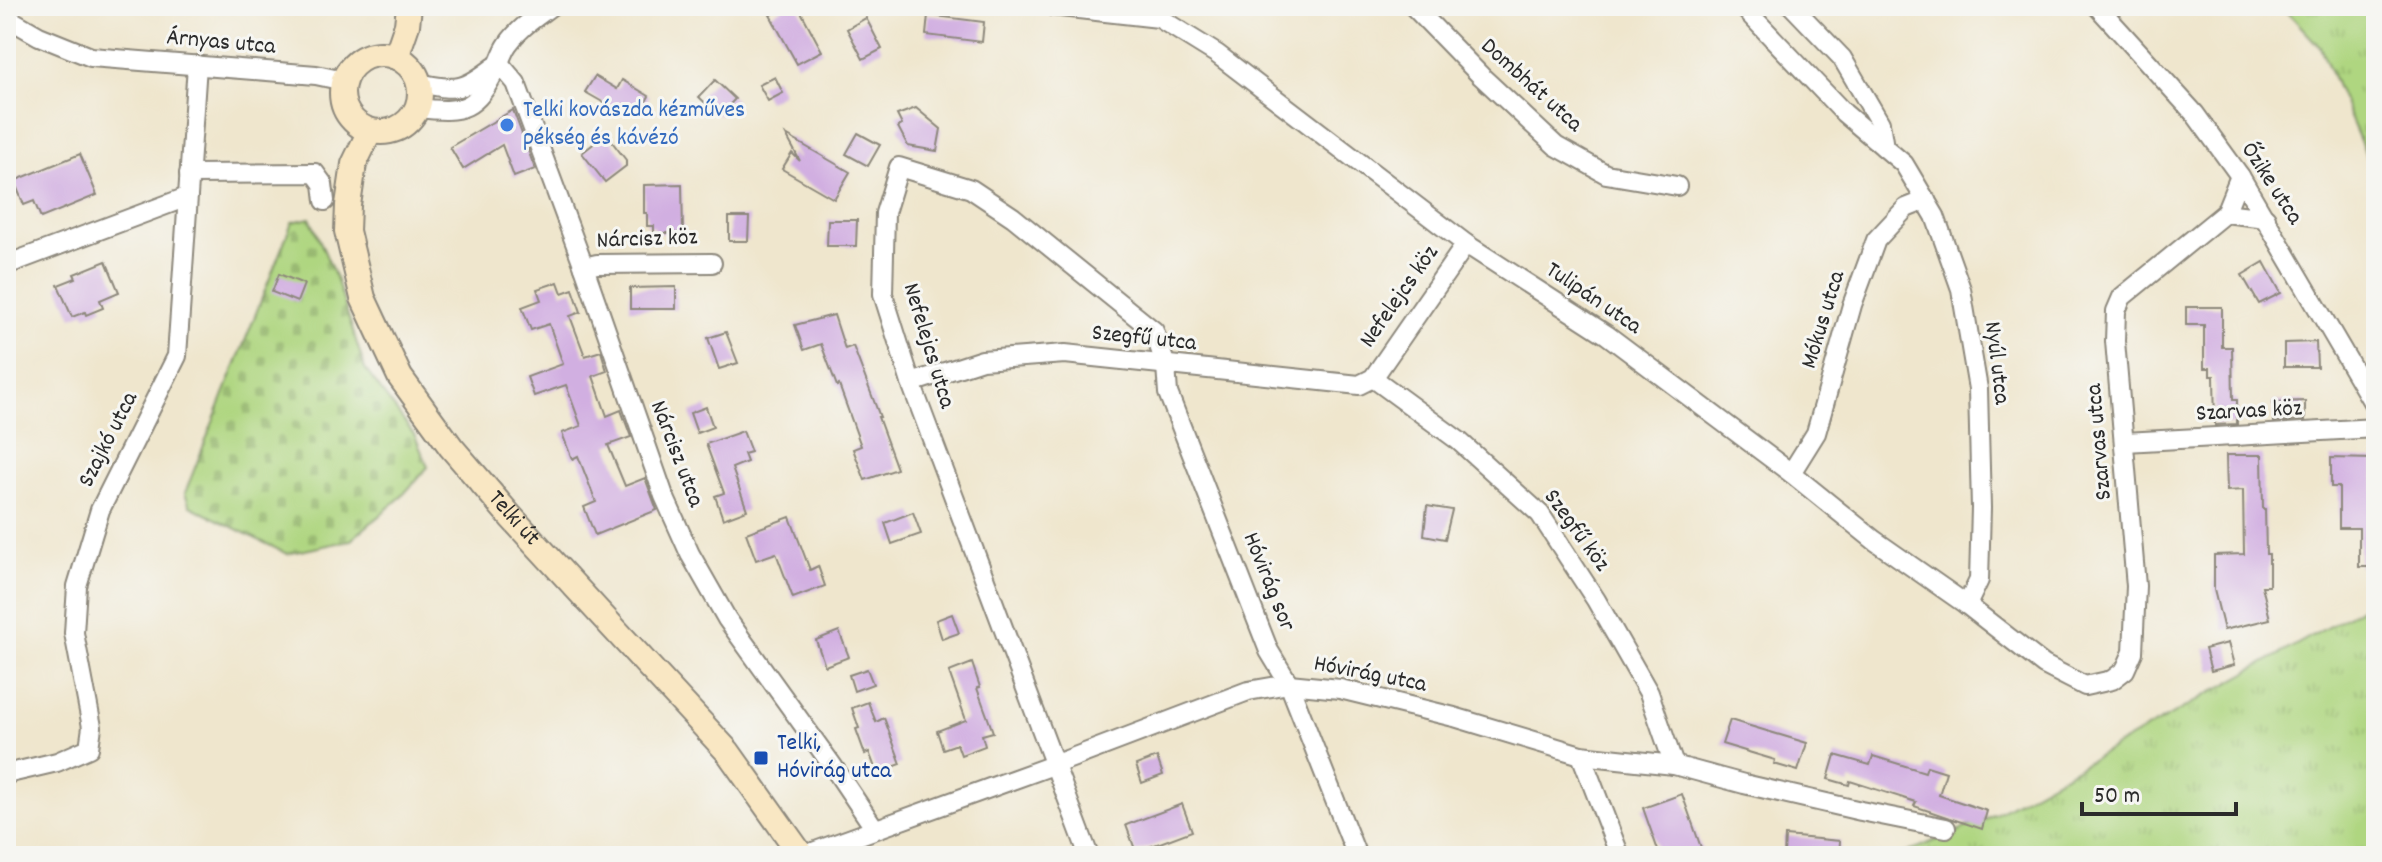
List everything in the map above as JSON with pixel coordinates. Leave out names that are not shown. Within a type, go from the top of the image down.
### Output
[{"type":"main road","points":[[396,57],[407,25],[409,6]]},
{"type":"main road","points":[[378,55],[396,57],[409,66],[419,83],[417,108],[403,126],[393,130],[370,131],[361,127],[347,112],[343,102],[344,81],[352,68],[364,58],[378,55]]},
{"type":"main road","name":"Telki út","points":[[370,131],[354,164],[347,231],[363,298],[400,377],[451,447],[501,506],[728,752],[802,856]]},
{"type":"street","points":[[417,108],[445,111],[467,107],[483,94],[506,46],[522,28],[551,6]]},
{"type":"street","name":"Tulipán utca","points":[[1052,6],[1075,6],[1159,18],[1217,54],[1466,244],[1607,335],[1791,473],[1874,540],[1967,605],[2044,665],[2085,686]]},
{"type":"street","name":"Dombhát utca","points":[[1413,6],[1481,76],[1556,146],[1606,174],[1677,186]]},
{"type":"street","name":"Nyúl utca","points":[[1742,6],[1844,113],[1904,164],[1935,216],[1961,289],[1978,389],[1979,580],[1967,605]]},
{"type":"street","name":"Nyúl utca","points":[[1792,6],[1842,58],[1880,123],[1884,147]]},
{"type":"street","name":"Őzike utca","points":[[2097,6],[2195,114],[2240,176],[2376,408]]},
{"type":"street","name":"Árnyas utca","points":[[6,17],[39,36],[91,57],[316,75],[344,81]]},
{"type":"street","points":[[419,83],[446,89],[471,85],[499,63]]},
{"type":"street","name":"Nárcisz utca","points":[[499,63],[516,83],[664,496],[690,554],[727,619],[875,829]]},
{"type":"street","name":"Szajkó utca","points":[[6,774],[57,762],[89,748],[92,727],[74,633],[77,586],[100,510],[177,356],[197,65]]},
{"type":"street","name":"Nefelejcs utca","points":[[1089,856],[911,383],[883,294],[885,213],[899,167],[971,189],[1013,217],[1154,331],[1166,366]]},
{"type":"street","points":[[189,174],[315,173],[323,184],[325,201]]},
{"type":"street","name":"Szarvas utca","points":[[2085,686],[2112,680],[2125,670],[2133,652],[2136,586],[2115,341],[2116,311],[2122,297],[2225,213],[2240,176]]},
{"type":"street","points":[[6,265],[187,197]]},
{"type":"street","name":"Mókus utca","points":[[1791,473],[1816,433],[1852,305],[1876,240],[1906,208],[1926,200]]},
{"type":"street","points":[[2225,213],[2266,218]]},
{"type":"street","name":"Nefelejcs köz","points":[[1373,378],[1466,244]]},
{"type":"street","name":"Nárcisz köz","points":[[584,267],[597,264],[712,263]]},
{"type":"street","name":"Szegfű utca","points":[[911,383],[982,360],[1065,354],[1359,385],[1373,378]]},
{"type":"street","name":"Hóvirág sor","points":[[1166,366],[1168,393],[1269,651],[1289,684],[1357,856]]},
{"type":"street","name":"Szegfű köz","points":[[1373,378],[1459,441],[1540,514],[1596,600],[1649,693],[1674,765]]},
{"type":"street","name":"Szarvas köz","points":[[2125,442],[2376,428]]},
{"type":"street","name":"Hóvirág utca","points":[[802,856],[1248,691],[1289,684],[1340,689],[1454,717],[1581,755],[1674,765],[1744,784],[1946,828]]},
{"type":"street","points":[[1581,755],[1620,856]]},
{"type":"green space","points":[[2282,6],[2376,6],[2376,178],[2320,47]]},
{"type":"green space","points":[[310,218],[337,281],[365,369],[415,436],[428,467],[402,496],[351,540],[287,554],[190,506],[185,493],[292,222]]},
{"type":"green space","points":[[2376,600],[2376,856],[1899,856],[1986,819]]},
{"type":"building","points":[[787,6],[798,6],[822,51],[797,64],[770,15]]},
{"type":"building","points":[[928,15],[984,22],[982,42],[926,35]]},
{"type":"building","points":[[866,18],[882,49],[863,59],[847,29]]},
{"type":"building","points":[[595,76],[617,89],[622,80],[649,96],[639,114],[624,105],[620,112],[585,92]]},
{"type":"building","points":[[775,77],[783,93],[768,101],[759,85]]},
{"type":"building","points":[[715,80],[735,99],[719,116],[699,97]]},
{"type":"building","points":[[916,108],[941,129],[937,151],[908,146],[898,127],[902,125],[897,115]]},
{"type":"building","points":[[513,110],[535,169],[514,177],[502,145],[463,169],[450,147]]},
{"type":"building","points":[[858,133],[880,145],[868,166],[846,154]]},
{"type":"building","points":[[606,134],[626,160],[626,166],[605,182],[582,153]]},
{"type":"building","points":[[786,135],[850,172],[834,199],[782,169],[792,153],[800,161]]},
{"type":"building","points":[[80,154],[97,195],[41,218],[34,201],[24,205],[14,181]]},
{"type":"building","points":[[682,184],[683,233],[654,233],[654,226],[647,226],[647,213],[644,213],[644,185]]},
{"type":"building","points":[[729,217],[749,217],[748,241],[729,241]]},
{"type":"building","points":[[828,220],[857,220],[856,246],[827,246]]},
{"type":"building","points":[[106,261],[119,292],[100,300],[103,308],[72,317],[58,285],[76,278],[74,274]]},
{"type":"building","points":[[2264,262],[2281,293],[2259,304],[2242,275]]},
{"type":"building","points":[[279,274],[304,284],[297,302],[272,292]]},
{"type":"building","points":[[558,282],[562,293],[573,289],[581,312],[570,316],[585,356],[601,351],[607,371],[593,376],[607,416],[621,410],[631,437],[608,445],[625,486],[645,478],[657,510],[595,535],[584,507],[596,502],[578,456],[572,459],[562,433],[581,426],[566,385],[534,396],[527,377],[563,364],[549,324],[531,330],[522,307],[541,300],[537,289]]},
{"type":"building","points":[[676,287],[676,309],[630,309],[630,288]]},
{"type":"building","points":[[2186,307],[2222,307],[2222,347],[2232,347],[2233,400],[2237,400],[2237,424],[2215,425],[2214,376],[2210,376],[2210,368],[2204,368],[2204,325],[2186,325]]},
{"type":"building","points":[[834,315],[845,349],[853,346],[897,469],[865,480],[853,449],[861,446],[821,344],[804,350],[795,325]]},
{"type":"building","points":[[726,332],[738,363],[719,369],[708,338]]},
{"type":"building","points":[[2316,342],[2317,367],[2284,367],[2284,343]]},
{"type":"building","points":[[2305,401],[2305,420],[2274,422],[2273,402]]},
{"type":"building","points":[[706,407],[713,427],[697,433],[690,413]]},
{"type":"building","points":[[743,431],[751,452],[744,454],[747,462],[732,468],[747,510],[723,519],[715,496],[724,493],[706,444]]},
{"type":"building","points":[[2226,455],[2262,455],[2269,586],[2262,586],[2270,619],[2224,630],[2214,590],[2214,555],[2244,554],[2243,490],[2227,491]]},
{"type":"building","points":[[2331,458],[2374,459],[2376,567],[2359,567],[2359,528],[2339,528],[2339,487],[2331,487]]},
{"type":"building","points":[[1427,506],[1452,510],[1445,539],[1424,535]]},
{"type":"building","points":[[913,512],[921,534],[892,544],[885,523]]},
{"type":"building","points":[[790,517],[810,570],[818,566],[825,586],[793,598],[776,553],[756,560],[746,533]]},
{"type":"building","points":[[952,614],[959,633],[942,639],[936,620]]},
{"type":"building","points":[[839,631],[849,657],[825,666],[816,640]]},
{"type":"building","points":[[2228,643],[2234,665],[2211,671],[2205,649]]},
{"type":"building","points":[[972,663],[980,687],[977,688],[993,732],[982,735],[985,746],[961,755],[957,744],[943,749],[937,731],[966,720],[949,672]]},
{"type":"building","points":[[867,669],[873,684],[854,691],[849,675]]},
{"type":"building","points":[[868,702],[876,722],[884,718],[901,764],[877,773],[869,752],[865,754],[852,708]]},
{"type":"building","points":[[1730,720],[1807,743],[1798,771],[1774,764],[1775,760],[1722,744]]},
{"type":"building","points":[[1835,755],[1870,765],[1873,756],[1925,772],[1927,766],[1946,772],[1939,795],[1987,811],[1982,829],[1914,806],[1916,802],[1850,781],[1849,785],[1828,779]]},
{"type":"building","points":[[1157,757],[1163,775],[1142,783],[1136,765]]},
{"type":"building","points":[[1682,794],[1704,856],[1660,856],[1643,808]]},
{"type":"building","points":[[1182,804],[1192,831],[1136,852],[1126,825]]},
{"type":"building","points":[[1785,836],[1840,841],[1839,856],[1784,856]]},
{"type":"place","name":"Telki kovászda kézműves pékség és kávézó","points":[[507,125]]},
{"type":"place","name":"Telki, Hóvirág utca","points":[[761,758]]}]
